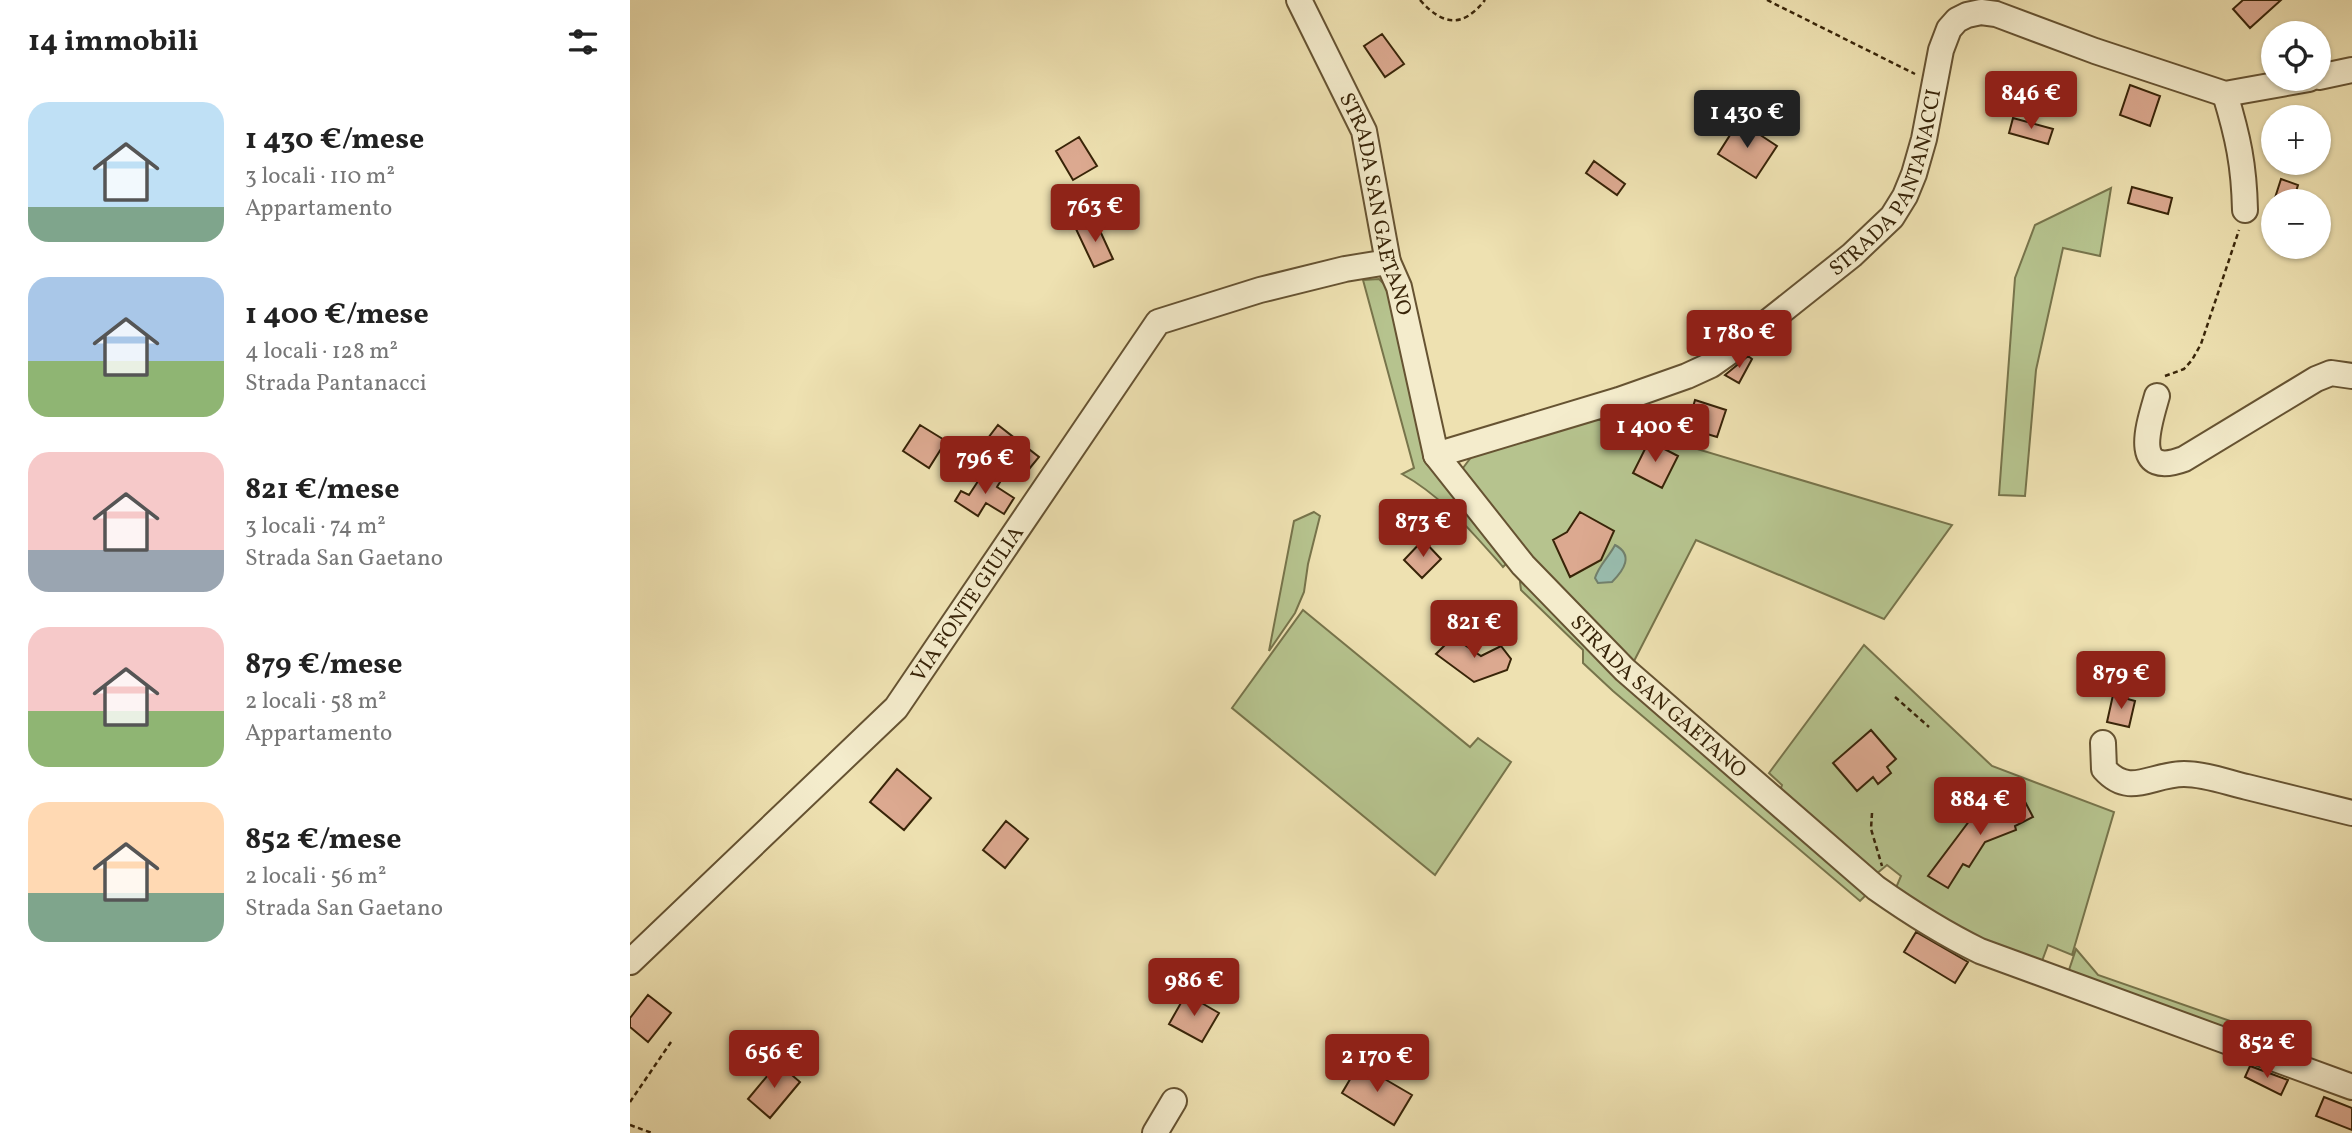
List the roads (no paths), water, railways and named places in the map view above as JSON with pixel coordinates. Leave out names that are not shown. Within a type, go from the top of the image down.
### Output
[{"type":"street","name":"STRADA SAN GAETANO","points":[[1300,0],[1364,131],[1388,262],[1399,287],[1436,455],[1523,565],[1625,670],[1876,888],[1905,909],[1947,935],[1980,951],[2340,1088]]},
{"type":"street","name":"STRADA PANTANACCI","points":[[1436,455],[1619,400],[1712,365],[1852,256],[1892,216],[1905,196],[1924,139],[1941,50],[1949,29],[1966,15],[1981,12],[1996,14],[2095,51],[2225,94],[2261,88]]},
{"type":"street","points":[[2331,74],[2352,70]]},
{"type":"street","points":[[2225,94],[2239,141],[2245,210]]},
{"type":"street","name":"VIA FONTE GIULIA","points":[[630,962],[896,708],[1158,322],[1260,290],[1345,269],[1388,262]]},
{"type":"street","points":[[2157,396],[2146,439],[2147,449],[2154,459],[2163,463],[2174,463],[2316,379],[2331,373],[2352,376]]},
{"type":"street","points":[[2103,743],[2104,769],[2111,777],[2122,782],[2140,784],[2168,775],[2203,776],[2352,813]]},
{"type":"street","points":[[1156,1133],[1174,1101]]}]
